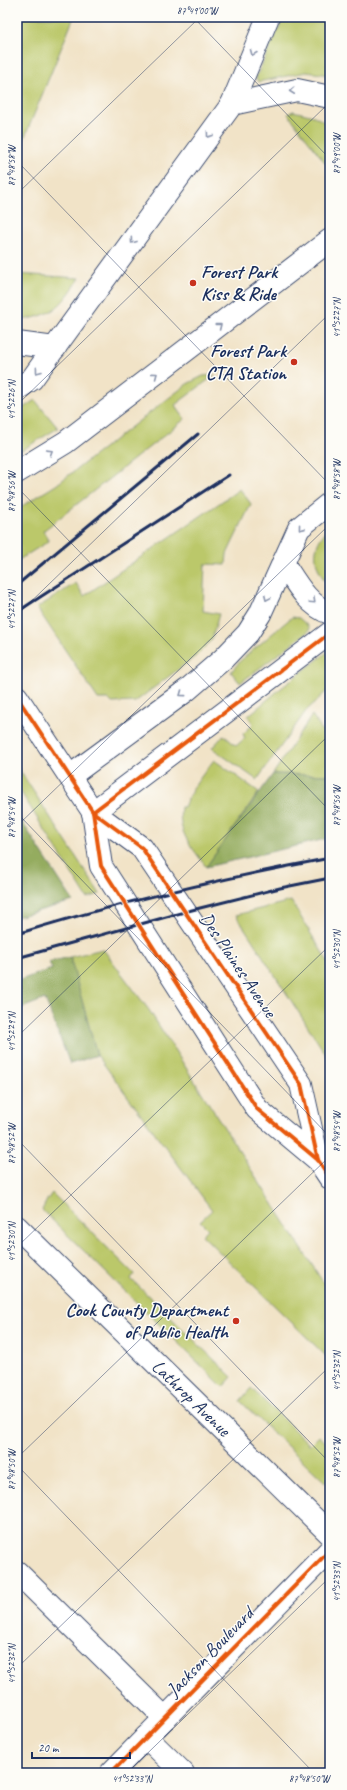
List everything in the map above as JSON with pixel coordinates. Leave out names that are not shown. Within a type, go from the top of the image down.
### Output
[{"type":"main road","points":[[17,389],[32,379],[232,104],[268,17]]},
{"type":"main road","points":[[232,104],[297,90],[330,96]]},
{"type":"main road","points":[[17,472],[66,442],[330,240]]},
{"type":"main road","points":[[17,343],[55,348]]},
{"type":"main road","points":[[70,776],[187,690],[223,659],[248,633],[260,614],[299,528],[330,503]]},
{"type":"main road","points":[[283,563],[302,591],[323,611],[330,613]]},
{"type":"main road","points":[[93,812],[330,633]]},
{"type":"main road","name":"Des Plaines Avenue","points":[[17,697],[93,812],[142,848],[301,1084],[318,1160]]},
{"type":"main road","name":"Des Plaines Avenue","points":[[93,812],[101,866],[257,1109],[318,1160],[330,1178]]},
{"type":"main road","name":"Lathrop Avenue","points":[[17,1227],[330,1534]]},
{"type":"main road","name":"Jackson Boulevard","points":[[111,1773],[330,1550]]},
{"type":"main road","points":[[17,1572],[165,1718]]},
{"type":"main road","points":[[146,1737],[183,1773]]},
{"type":"green space","points":[[23,17],[74,17],[17,156],[17,34]]},
{"type":"green space","points":[[284,17],[330,17],[330,75],[306,72],[258,82],[256,77]]},
{"type":"green space","points":[[293,111],[314,116],[330,125],[330,169],[288,114]]},
{"type":"green space","points":[[17,274],[80,278],[61,304],[54,309],[40,316],[17,321]]},
{"type":"green space","points":[[215,375],[175,405],[185,419],[43,531],[49,541],[17,561],[17,509],[56,485],[187,384],[203,376]]},
{"type":"green space","points":[[35,400],[58,428],[17,453],[17,412]]},
{"type":"green space","points":[[240,489],[251,504],[227,554],[226,565],[205,564],[203,611],[219,614],[212,639],[196,656],[135,702],[112,703],[108,699],[98,699],[37,608],[76,583],[84,596]]},
{"type":"green space","points":[[329,528],[330,588],[320,572],[316,557],[318,543]]},
{"type":"green space","points":[[292,617],[299,618],[309,627],[309,631],[240,683],[231,672],[240,661]]},
{"type":"green space","points":[[330,650],[330,688],[306,711],[257,780],[212,748],[224,735],[236,746],[245,738],[243,734],[253,724],[248,716]]},
{"type":"green space","points":[[312,715],[330,742],[330,775],[273,774]]},
{"type":"green space","points":[[214,760],[259,792],[206,867],[183,832],[180,816],[181,807],[184,807],[193,788]]},
{"type":"green space","points":[[17,766],[100,894],[87,898],[17,786]]},
{"type":"green space","points":[[273,774],[330,775],[330,838],[206,867]]},
{"type":"green space","points":[[17,814],[73,901],[17,917]]},
{"type":"green space","points":[[291,901],[330,965],[330,1061],[236,915]]},
{"type":"green space","points":[[103,949],[149,1010],[330,1293],[330,1360],[202,1235],[208,1229],[200,1221],[212,1210],[97,1055],[70,957]]},
{"type":"green space","points":[[70,957],[97,1055],[70,1064],[45,999],[17,1010],[17,981],[52,969],[49,962]]},
{"type":"green space","points":[[52,1193],[134,1274],[131,1279],[232,1377],[223,1387],[42,1210]]},
{"type":"green space","points":[[251,1388],[310,1445],[319,1436],[330,1446],[330,1477],[325,1482],[240,1401]]},
{"type":"railway","points":[[17,585],[198,434]]},
{"type":"railway","points":[[17,612],[229,475]]},
{"type":"railway","points":[[17,934],[133,901],[251,874],[330,858]]},
{"type":"railway","points":[[17,958],[188,911],[280,888],[330,878]]},
{"type":"cycle path","points":[[93,812],[330,633]]},
{"type":"cycle path","points":[[17,697],[93,812],[142,848],[301,1084],[318,1160]]},
{"type":"cycle path","points":[[93,812],[101,866],[257,1109],[318,1160],[330,1178]]},
{"type":"cycle path","points":[[111,1773],[330,1550]]},
{"type":"place","name":"Forest Park Kiss & Ride","points":[[193,283]]},
{"type":"place","name":"Forest Park CTA Station","points":[[294,362]]},
{"type":"place","name":"Cook County Department of Public Health","points":[[236,1321]]}]
